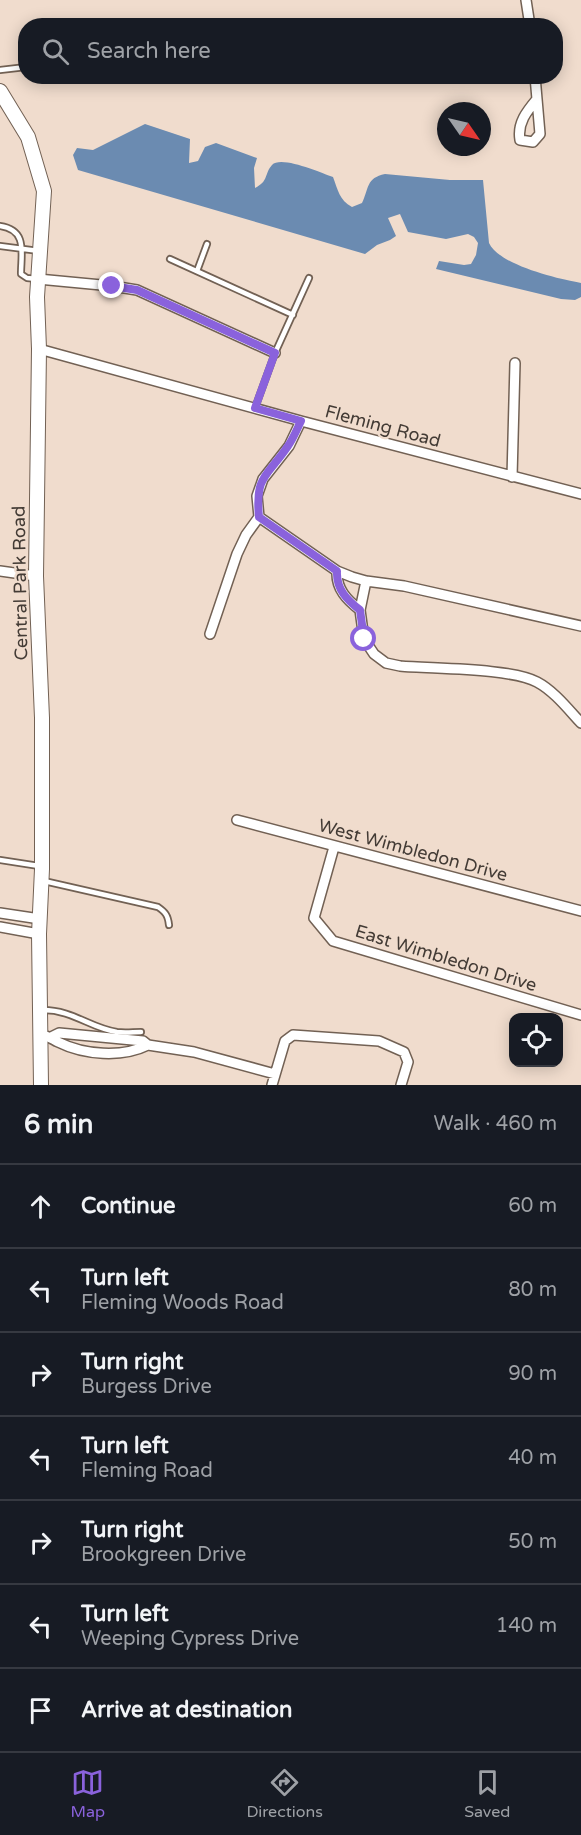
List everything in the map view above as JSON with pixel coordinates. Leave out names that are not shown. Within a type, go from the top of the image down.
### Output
[{"type":"street","points":[[526,0],[529,18]]},
{"type":"street","points":[[536,84],[537,99]]},
{"type":"street","name":"Central Park Road","points":[[0,91],[28,137],[44,191],[38,279],[36,576],[37,648],[42,718],[40,1010],[46,1036],[41,1085]]},
{"type":"street","points":[[38,279],[137,290],[275,353]]},
{"type":"street","name":"Fleming Road","points":[[39,349],[301,421],[581,494]]},
{"type":"street","points":[[512,477],[515,363]]},
{"type":"street","points":[[210,634],[237,554],[259,517],[257,496],[263,479],[289,446],[301,421]]},
{"type":"street","points":[[259,517],[337,571],[366,581],[404,586],[581,626]]},
{"type":"street","points":[[0,571],[36,576]]},
{"type":"street","points":[[337,571],[336,579],[341,591],[349,602],[360,610]]},
{"type":"street","points":[[366,581],[360,610],[364,639],[374,654],[386,663],[525,677],[538,682],[549,691],[581,723]]},
{"type":"street","name":"West Wimbledon Drive","points":[[237,820],[581,911]]},
{"type":"street","name":"East Wimbledon Drive","points":[[334,846],[314,918],[333,941],[581,1015]]},
{"type":"street","points":[[0,913],[40,919]]},
{"type":"street","points":[[0,927],[39,934]]},
{"type":"street","points":[[46,1036],[59,1033],[143,1041],[148,1045],[194,1052],[275,1074]]},
{"type":"street","points":[[272,1085],[285,1041],[293,1035],[379,1041],[405,1052],[408,1062],[400,1085]]},
{"type":"street","points":[[46,1036],[87,1051],[108,1054],[148,1045]]},
{"type":"lane","points":[[0,70],[18,68]]},
{"type":"lane","points":[[0,226],[15,231],[20,239],[21,274],[27,278],[38,279]]},
{"type":"lane","points":[[196,271],[207,244]]},
{"type":"lane","points":[[0,246],[40,251]]},
{"type":"lane","points":[[170,259],[293,315]]},
{"type":"lane","points":[[255,408],[275,353],[309,278]]},
{"type":"lane","points":[[0,860],[158,907],[165,912],[169,925]]},
{"type":"lane","points":[[40,1010],[70,1013],[91,1024],[116,1032],[141,1032]]},
{"type":"water","points":[[145,124],[190,139],[189,163],[198,161],[205,147],[216,143],[257,158],[254,168],[255,188],[262,183],[272,165],[277,162],[292,163],[333,177],[342,198],[352,207],[362,203],[367,188],[374,178],[385,174],[450,180],[483,180],[489,243],[495,251],[504,258],[530,270],[581,283],[581,297],[575,300],[561,299],[436,269],[439,261],[471,264],[476,255],[478,243],[468,234],[446,239],[408,232],[400,214],[388,218],[396,236],[365,254],[78,170],[73,155],[77,148],[93,150]]},
{"type":"route","points":[[112,286],[137,290],[275,353],[255,408],[301,421],[289,446],[263,479],[257,496],[259,517],[337,571],[336,579],[341,591],[349,602],[360,610],[364,639]]}]
